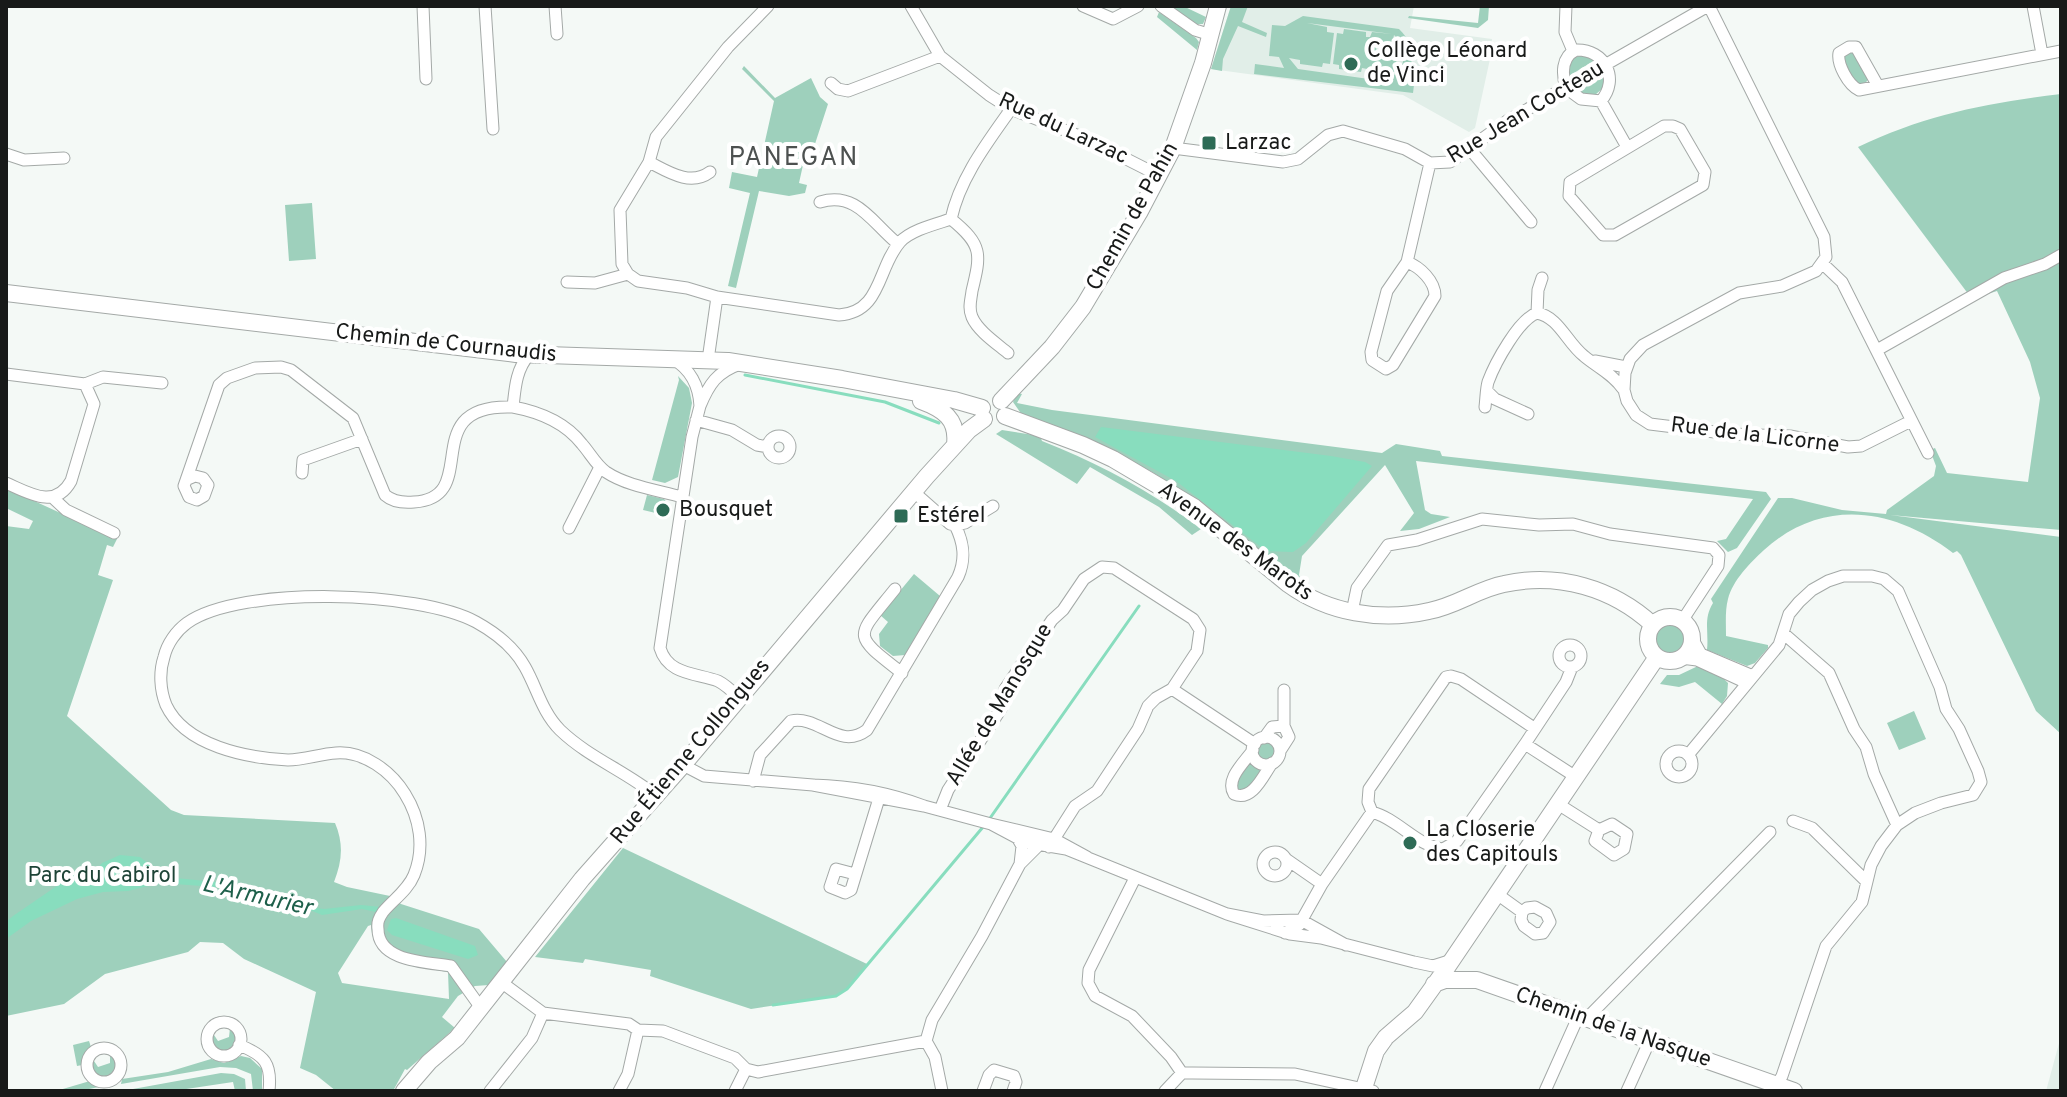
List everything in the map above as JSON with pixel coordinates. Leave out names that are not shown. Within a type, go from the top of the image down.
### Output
[{"type":"street","points":[[423,6],[426,79]]},
{"type":"street","points":[[485,6],[493,129]]},
{"type":"street","points":[[555,6],[557,34]]},
{"type":"street","points":[[768,6],[728,47],[656,137],[649,162],[620,210],[622,264],[628,274],[638,281],[687,288],[717,297],[839,315],[852,314],[860,311],[871,298],[898,244],[910,235],[951,219]]},
{"type":"street","name":"Rue du Larzac","points":[[911,6],[940,56],[1011,109],[1100,145],[1158,175]]},
{"type":"street","points":[[1083,6],[1113,19],[1138,6]]},
{"type":"street","points":[[1161,6],[1195,30],[1211,35]]},
{"type":"street","name":"Chemin de Pahin","points":[[1003,409],[1083,307],[1139,213],[1176,140],[1218,6]]},
{"type":"street","points":[[1566,6],[1565,32],[1573,51]]},
{"type":"street","points":[[1624,390],[1626,367],[1643,345],[1739,293],[1788,285],[1816,271],[1823,264],[1827,249],[1824,237],[1709,6]]},
{"type":"street","name":"Rue Jean Cocteau","points":[[1176,140],[1202,150],[1288,161],[1298,159],[1328,135],[1348,132],[1405,149],[1430,163],[1450,162],[1507,121],[1709,6]]},
{"type":"street","points":[[2033,6],[2042,54]]},
{"type":"street","points":[[1573,51],[1591,51],[1606,64],[1609,83],[1601,101]]},
{"type":"street","points":[[1573,51],[1564,64],[1566,88],[1581,99],[1601,101]]},
{"type":"street","points":[[1878,86],[2061,51]]},
{"type":"street","points":[[831,83],[838,89],[848,91],[940,56]]},
{"type":"street","points":[[1601,101],[1627,147]]},
{"type":"street","points":[[951,219],[956,197],[981,152],[1011,109]]},
{"type":"street","points":[[1664,126],[1675,126],[1680,129],[1705,172],[1705,181],[1700,189],[1615,235],[1607,236],[1569,196],[1568,187],[1573,179],[1627,147],[1664,126]]},
{"type":"street","points":[[1469,148],[1531,222]]},
{"type":"street","points":[[6,154],[24,160],[64,158]]},
{"type":"street","points":[[649,162],[691,179],[710,172]]},
{"type":"street","points":[[1407,262],[1432,283],[1435,296],[1393,365],[1386,369],[1372,360],[1371,354],[1387,291],[1407,262],[1430,163]]},
{"type":"street","points":[[820,202],[842,199],[853,202],[898,244]]},
{"type":"street","points":[[951,219],[973,242],[979,255],[970,305],[972,317],[1008,353]]},
{"type":"street","points":[[1877,350],[2004,278],[2061,255]]},
{"type":"street","points":[[1823,264],[1839,277],[1928,453]]},
{"type":"street","points":[[567,282],[595,283],[628,274]]},
{"type":"street","points":[[1485,407],[1487,384],[1504,352],[1526,318],[1537,313],[1542,278]]},
{"type":"street","name":"Chemin de Cournaudis","points":[[6,293],[523,355],[741,363],[954,400],[983,414]]},
{"type":"street","points":[[717,297],[711,382],[696,420],[660,639],[661,653],[675,669],[719,682],[738,697]]},
{"type":"street","name":"Rue de la Licorne","points":[[1537,313],[1548,317],[1580,353],[1617,381],[1636,415],[1650,424],[1731,434],[1790,436],[1842,447],[1861,446],[1911,421]]},
{"type":"street","points":[[513,407],[523,355]]},
{"type":"street","points":[[673,359],[683,365],[695,382],[700,406]]},
{"type":"street","points":[[1590,360],[1626,367]]},
{"type":"street","points":[[695,382],[711,382],[741,363]]},
{"type":"street","points":[[188,479],[219,385],[227,378],[255,368],[281,367],[291,370],[348,413],[357,425],[385,495],[397,501],[422,502],[434,498],[445,487],[456,433],[463,421],[485,408],[513,407],[534,412],[563,425],[600,467],[623,481],[682,497]]},
{"type":"street","points":[[6,374],[85,384],[103,377],[162,383]]},
{"type":"street","points":[[6,483],[40,498],[52,497],[69,485],[94,407],[93,396],[85,384]]},
{"type":"street","name":"Chemin de Cournaudis","points":[[886,388],[927,403],[948,415],[955,426],[955,444]]},
{"type":"street","points":[[1488,392],[1495,399],[1528,414]]},
{"type":"street","points":[[983,414],[995,424],[1003,409]]},
{"type":"street","name":"Avenue des Marots","points":[[1003,409],[1113,459],[1194,507],[1304,596],[1352,612],[1399,615],[1429,611],[1504,584],[1539,580],[1571,583],[1610,595],[1653,625]]},
{"type":"street","name":"Rue Étienne Collongues","points":[[404,1091],[429,1062],[457,1038],[582,879],[983,414]]},
{"type":"street","points":[[696,420],[732,430],[768,447]]},
{"type":"street","points":[[302,473],[303,460],[362,439]]},
{"type":"street","points":[[569,528],[600,467]]},
{"type":"street","points":[[914,492],[955,525],[993,506]]},
{"type":"street","points":[[52,497],[66,510],[114,533]]},
{"type":"street","points":[[1352,612],[1357,588],[1388,545],[1417,540],[1482,519],[1539,525],[1573,524],[1610,534],[1715,549],[1719,557],[1718,566],[1682,621]]},
{"type":"street","points":[[753,781],[760,755],[786,724],[794,720],[803,720],[842,737],[858,736],[871,725],[963,565],[963,544],[955,525]]},
{"type":"street","name":"Allée de Manosque","points":[[926,1041],[932,1020],[1020,864],[1045,842],[1075,806],[1097,791],[1138,729],[1148,706],[1172,689],[1199,647],[1199,626],[1116,568],[1100,568],[1084,579],[1005,689],[1001,709],[948,790],[940,810]]},
{"type":"street","points":[[1688,755],[1779,645],[1789,614],[1799,602],[1828,581],[1858,575],[1872,576],[1884,579],[1898,591],[1940,687],[1946,709],[1959,729],[1981,782],[1969,798],[1934,805],[1897,825],[1875,856],[1859,907],[1826,946],[1782,1076],[1775,1088]]},
{"type":"street","points":[[895,589],[866,625],[864,635],[867,645],[902,673]]},
{"type":"street","points":[[481,1008],[451,966],[391,953],[378,936],[377,923],[413,876],[421,844],[414,810],[396,781],[378,766],[348,753],[291,760],[220,747],[190,732],[170,713],[161,686],[164,655],[179,630],[197,617],[228,606],[251,601],[324,596],[401,603],[473,620],[494,633],[518,656],[539,699],[562,732],[655,795]]},
{"type":"street","points":[[1667,617],[1682,621],[1690,630],[1701,654],[1750,680],[1697,660],[1681,658],[1666,661],[1657,657],[1648,641],[1653,625],[1667,617]]},
{"type":"street","points":[[1783,633],[1829,673],[1854,729],[1866,747],[1874,774],[1897,825]]},
{"type":"street","points":[[1681,658],[1688,651],[1692,638]]},
{"type":"street","points":[[1165,1091],[1182,1073],[1291,1074],[1367,1090],[1376,1051],[1386,1037],[1415,1012],[1450,963],[1657,657]]},
{"type":"street","points":[[1534,728],[1461,679],[1446,677],[1369,789],[1367,799],[1372,812],[1390,819],[1431,846],[1447,848],[1457,841],[1566,682],[1572,667]]},
{"type":"street","points":[[1172,689],[1257,744],[1274,740],[1280,751]]},
{"type":"street","points":[[1284,690],[1284,726],[1289,737],[1248,795],[1241,797],[1234,794],[1230,788],[1232,780],[1257,744],[1272,727],[1284,726]]},
{"type":"street","points":[[1257,744],[1256,761],[1265,765],[1272,763]]},
{"type":"street","points":[[1525,744],[1576,777]]},
{"type":"street","points":[[683,765],[704,776],[813,785],[880,795],[940,810],[1066,849],[1227,914],[1414,962],[1433,966],[1450,963]]},
{"type":"street","points":[[855,874],[880,795]]},
{"type":"street","points":[[1558,804],[1599,830]]},
{"type":"street","points":[[1283,928],[1297,927],[1322,884],[1372,812]]},
{"type":"street","points":[[1793,821],[1812,828],[1866,881]]},
{"type":"street","points":[[986,822],[1022,840],[1045,842]]},
{"type":"street","points":[[1545,1091],[1583,1017],[1770,832]]},
{"type":"street","points":[[1020,864],[1022,840]]},
{"type":"street","points":[[1286,859],[1322,884]]},
{"type":"street","points":[[1135,878],[1089,970],[1088,983],[1095,996],[1132,1016],[1182,1073]]},
{"type":"street","points":[[1497,894],[1522,912]]},
{"type":"street","points":[[1301,920],[1304,931],[1312,937]]},
{"type":"street","points":[[1301,920],[1346,945]]},
{"type":"street","points":[[1414,962],[1434,984]]},
{"type":"street","name":"Chemin de la Nasque","points":[[1450,963],[1469,980],[1650,1040],[1775,1088],[1794,1091]]},
{"type":"street","name":"Chemin de la Nasque","points":[[1434,984],[1469,980]]},
{"type":"street","points":[[501,982],[543,1013],[629,1024],[638,1030],[654,1030],[735,1058],[746,1069],[764,1071],[926,1041],[935,1057],[942,1091]]},
{"type":"street","points":[[490,1091],[532,1038],[543,1013]]},
{"type":"street","points":[[619,1091],[628,1074],[638,1030]]},
{"type":"street","points":[[1627,1091],[1650,1040]]},
{"type":"street","points":[[239,1045],[257,1054],[268,1065],[271,1072],[269,1091]]},
{"type":"street","points":[[735,1091],[746,1069]]},
{"type":"street","points":[[983,1091],[990,1072],[997,1070],[1014,1076],[1013,1091]]},
{"type":"shaded area","name":"Collège Léonard de Vinci","points":[[1231,6],[1414,6],[1410,28],[1492,39],[1475,128],[1469,132],[1403,95],[1211,69]]},
{"type":"shaded area","points":[[1101,427],[1331,456],[1372,466],[1306,543],[1293,552],[1266,551],[1176,481],[1095,437]]},
{"type":"shaded area","points":[[120,855],[140,857],[165,877],[227,883],[257,899],[324,909],[361,905],[381,907],[376,912],[362,909],[322,915],[305,908],[249,901],[229,888],[161,883],[77,899],[31,921],[6,939],[6,922],[13,916],[83,868],[95,872],[102,863]],"holes":[[[123,866],[143,870],[144,882],[132,881],[122,873]]]},
{"type":"shaded area","points":[[396,918],[475,946],[478,955],[468,959],[392,935],[387,930],[391,919]]},
{"type":"shaded area","points":[[2061,1036],[2061,1091],[2046,1091]]},
{"type":"green space","points":[[1169,6],[1183,6],[1206,17],[1203,24],[1195,24]]},
{"type":"green space","points":[[1231,6],[1248,6],[1242,22],[1267,33],[1266,37],[1238,26],[1223,59],[1222,71],[1211,69]]},
{"type":"green space","points":[[1480,6],[1489,6],[1488,20],[1478,28],[1408,18],[1478,23]]},
{"type":"green space","points":[[1159,12],[1196,38],[1199,42],[1197,50],[1157,17]]},
{"type":"green space","points":[[1303,16],[1399,29],[1409,42],[1412,56],[1409,69],[1399,82],[1414,85],[1413,93],[1254,74],[1255,64],[1284,68],[1279,57],[1269,56],[1272,25],[1285,26]],"holes":[[[1307,23],[1392,34],[1372,32],[1370,37],[1366,37],[1366,32],[1344,29],[1343,34],[1337,33],[1333,64],[1339,65],[1339,69],[1361,72],[1362,68],[1367,72],[1389,75],[1395,72],[1399,41],[1404,55],[1401,68],[1383,81],[1298,69],[1289,58],[1300,60],[1300,64],[1322,67],[1323,63],[1330,64],[1334,33],[1327,32],[1327,27]]]},
{"type":"green space","points":[[1853,52],[1868,76],[1863,85],[1854,83],[1843,61],[1844,55]]},
{"type":"green space","points":[[1581,55],[1595,60],[1569,76],[1568,66],[1572,59]]},
{"type":"green space","points":[[744,66],[775,98],[811,78],[820,97],[828,104],[814,147],[807,147],[799,183],[807,185],[805,193],[789,196],[759,191],[736,288],[728,286],[750,193],[729,188],[732,172],[757,177],[774,101],[742,69]]},
{"type":"green space","points":[[1604,76],[1603,88],[1595,95],[1578,91]]},
{"type":"green space","points":[[2061,94],[2061,530],[1890,515],[2061,537],[2061,734],[2036,711],[1961,555],[1907,526],[1883,518],[1834,516],[1810,522],[1787,533],[1764,550],[1743,572],[1730,592],[1726,608],[1726,636],[1768,645],[1768,648],[1755,663],[1747,666],[1707,650],[1711,599],[1778,498],[1792,498],[1842,510],[1886,514],[1887,510],[1934,476],[1936,466],[1930,450],[1935,448],[1947,473],[2028,482],[2040,398],[2030,362],[1997,291],[1972,299],[1858,147],[1908,126],[1957,112]]},
{"type":"green space","points":[[312,203],[316,259],[289,261],[285,205]]},
{"type":"green space","points":[[678,376],[689,388],[692,403],[678,477],[665,483],[652,480]]},
{"type":"green space","points":[[1017,393],[1022,394],[1017,403],[1052,410],[1382,453],[1396,444],[1440,451],[1442,456],[1766,492],[1771,499],[1737,548],[1728,552],[1717,541],[1726,539],[1753,499],[1416,461],[1425,510],[1450,517],[1419,529],[1400,531],[1414,513],[1385,465],[1302,556],[1299,575],[1304,587],[1205,508],[1152,472],[1104,448],[1022,415],[1013,402]]},
{"type":"green space","points":[[1002,430],[1040,436],[1042,441],[1105,469],[1144,491],[1201,529],[1192,535],[1159,507],[1090,467],[1077,484],[996,434]]},
{"type":"green space","name":"Parc du Cabirol","points":[[6,488],[117,539],[113,547],[107,545],[98,575],[113,580],[67,716],[171,810],[184,815],[335,823],[341,853],[334,882],[390,896],[401,904],[479,929],[507,962],[489,985],[475,986],[458,996],[442,1017],[455,1028],[405,1069],[393,1091],[336,1091],[316,1075],[300,1068],[316,992],[244,959],[223,943],[200,942],[188,952],[105,974],[64,1004],[6,1016],[6,526],[29,529],[33,521],[6,508]],"holes":[[[371,925],[379,949],[398,962],[448,972],[449,999],[342,983],[338,973],[368,926]]]},
{"type":"green space","points":[[647,495],[664,499],[672,509],[662,506],[660,514],[643,510]]},
{"type":"green space","points":[[914,574],[940,596],[909,651],[905,655],[893,656],[880,646],[879,634],[888,622],[880,615]]},
{"type":"green space","points":[[1671,620],[1683,625],[1688,637],[1683,649],[1671,654],[1659,649],[1654,637],[1659,625]]},
{"type":"green space","points":[[1698,666],[1721,676],[1728,683],[1727,696],[1722,704],[1695,682],[1679,687],[1660,684],[1667,675],[1679,675]]},
{"type":"green space","points":[[1914,711],[1926,739],[1899,750],[1887,723]]},
{"type":"green space","points":[[1266,741],[1273,744],[1276,751],[1273,758],[1266,761],[1259,758],[1256,751],[1259,744]]},
{"type":"green space","points":[[1250,758],[1265,768],[1247,791],[1238,791],[1236,779]]},
{"type":"green space","points":[[623,848],[867,964],[847,989],[836,996],[751,1009],[650,976],[651,970],[585,959],[583,963],[535,957]]},
{"type":"green space","points":[[230,1028],[236,1035],[234,1045],[227,1051],[217,1050],[211,1042],[212,1032],[218,1041],[229,1037]]},
{"type":"green space","points":[[89,1041],[91,1047],[84,1055],[82,1065],[77,1066],[73,1045]]},
{"type":"green space","points":[[110,1054],[116,1061],[114,1071],[107,1077],[97,1076],[91,1068],[92,1058],[98,1067],[110,1063]]},
{"type":"green space","points":[[241,1056],[250,1058],[262,1069],[262,1091],[253,1091],[251,1074],[236,1068],[220,1067],[121,1084],[122,1079],[168,1072],[211,1059],[224,1063]]},
{"type":"green space","points":[[221,1073],[245,1079],[246,1091],[235,1091],[233,1082],[173,1091],[122,1091]]},
{"type":"green space","points":[[90,1081],[104,1086],[56,1091]]},
{"type":"waterway","points":[[745,375],[885,402],[939,423]]},
{"type":"waterway","points":[[988,821],[1139,606]]},
{"type":"waterway","points":[[773,1005],[836,996],[847,989],[983,827]]},
{"type":"waterway","name":"L'Armurier","points":[[129,881],[145,880]]},
{"type":"place","name":"Collège Léonard de Vinci","points":[[1351,64]]},
{"type":"place","name":"Larzac","points":[[1209,143]]},
{"type":"place","name":"Bousquet","points":[[663,510]]},
{"type":"place","name":"Estérel","points":[[901,516]]},
{"type":"place","name":"La Closerie des Capitouls","points":[[1410,843]]},
{"type":"district","name":"PANEGAN","points":[[794,158]]}]
